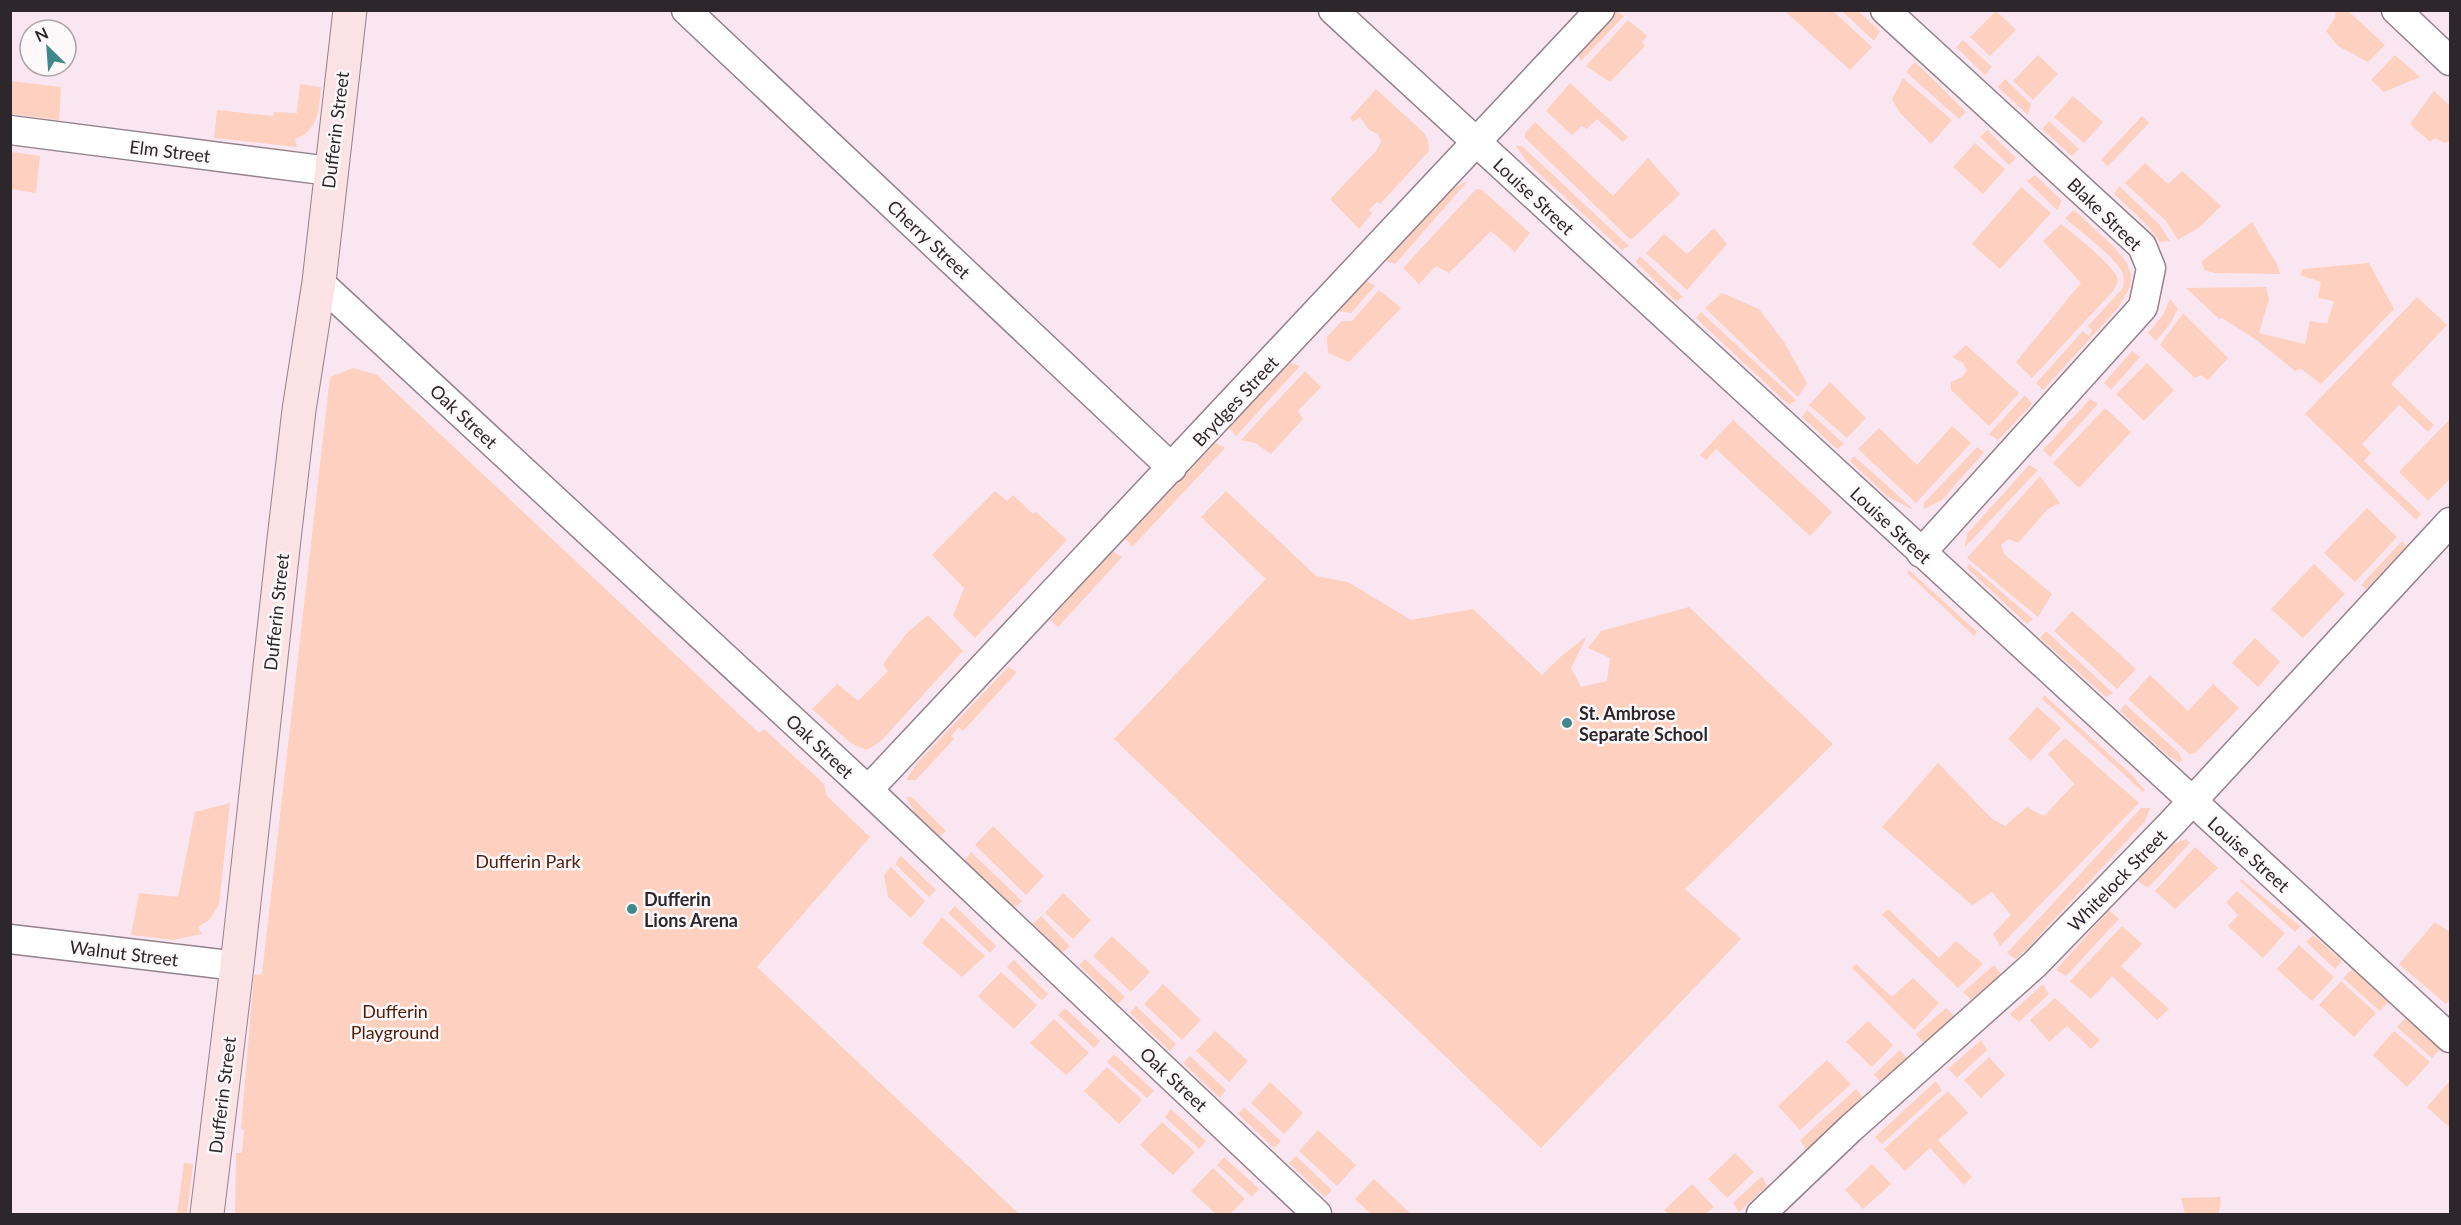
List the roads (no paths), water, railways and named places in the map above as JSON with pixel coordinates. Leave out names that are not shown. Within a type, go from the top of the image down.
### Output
[{"type":"street","name":"Dufferin Street","points":[[207,1215],[299,410],[319,282],[350,10]]},
{"type":"street","name":"Cherry Street","points":[[686,10],[1172,468]]},
{"type":"street","name":"Louise Street","points":[[1333,10],[2451,1038]]},
{"type":"street","name":"Brydges Street","points":[[868,790],[1477,144],[1600,10]]},
{"type":"street","name":"Blake Street","points":[[1885,10],[2142,246],[2151,268],[2143,307],[1922,553]]},
{"type":"street","points":[[2396,10],[2451,61]]},
{"type":"street","name":"Elm Street","points":[[10,130],[330,171]]},
{"type":"street","name":"Oak Street","points":[[319,282],[868,790],[1317,1215]]},
{"type":"street","name":"Whitelock Street","points":[[1761,1215],[1851,1129],[2035,964],[2191,801],[2451,522]]},
{"type":"street","name":"Walnut Street","points":[[10,939],[237,966]]},
{"type":"place","name":"St. Ambrose Separate School","points":[[1567,723]]},
{"type":"place","name":"Dufferin Lions Arena","points":[[632,909]]},
{"type":"park label","name":"Dufferin Park","points":[[528,861]]},
{"type":"park label","name":"Dufferin Playground","points":[[395,1021]]}]
